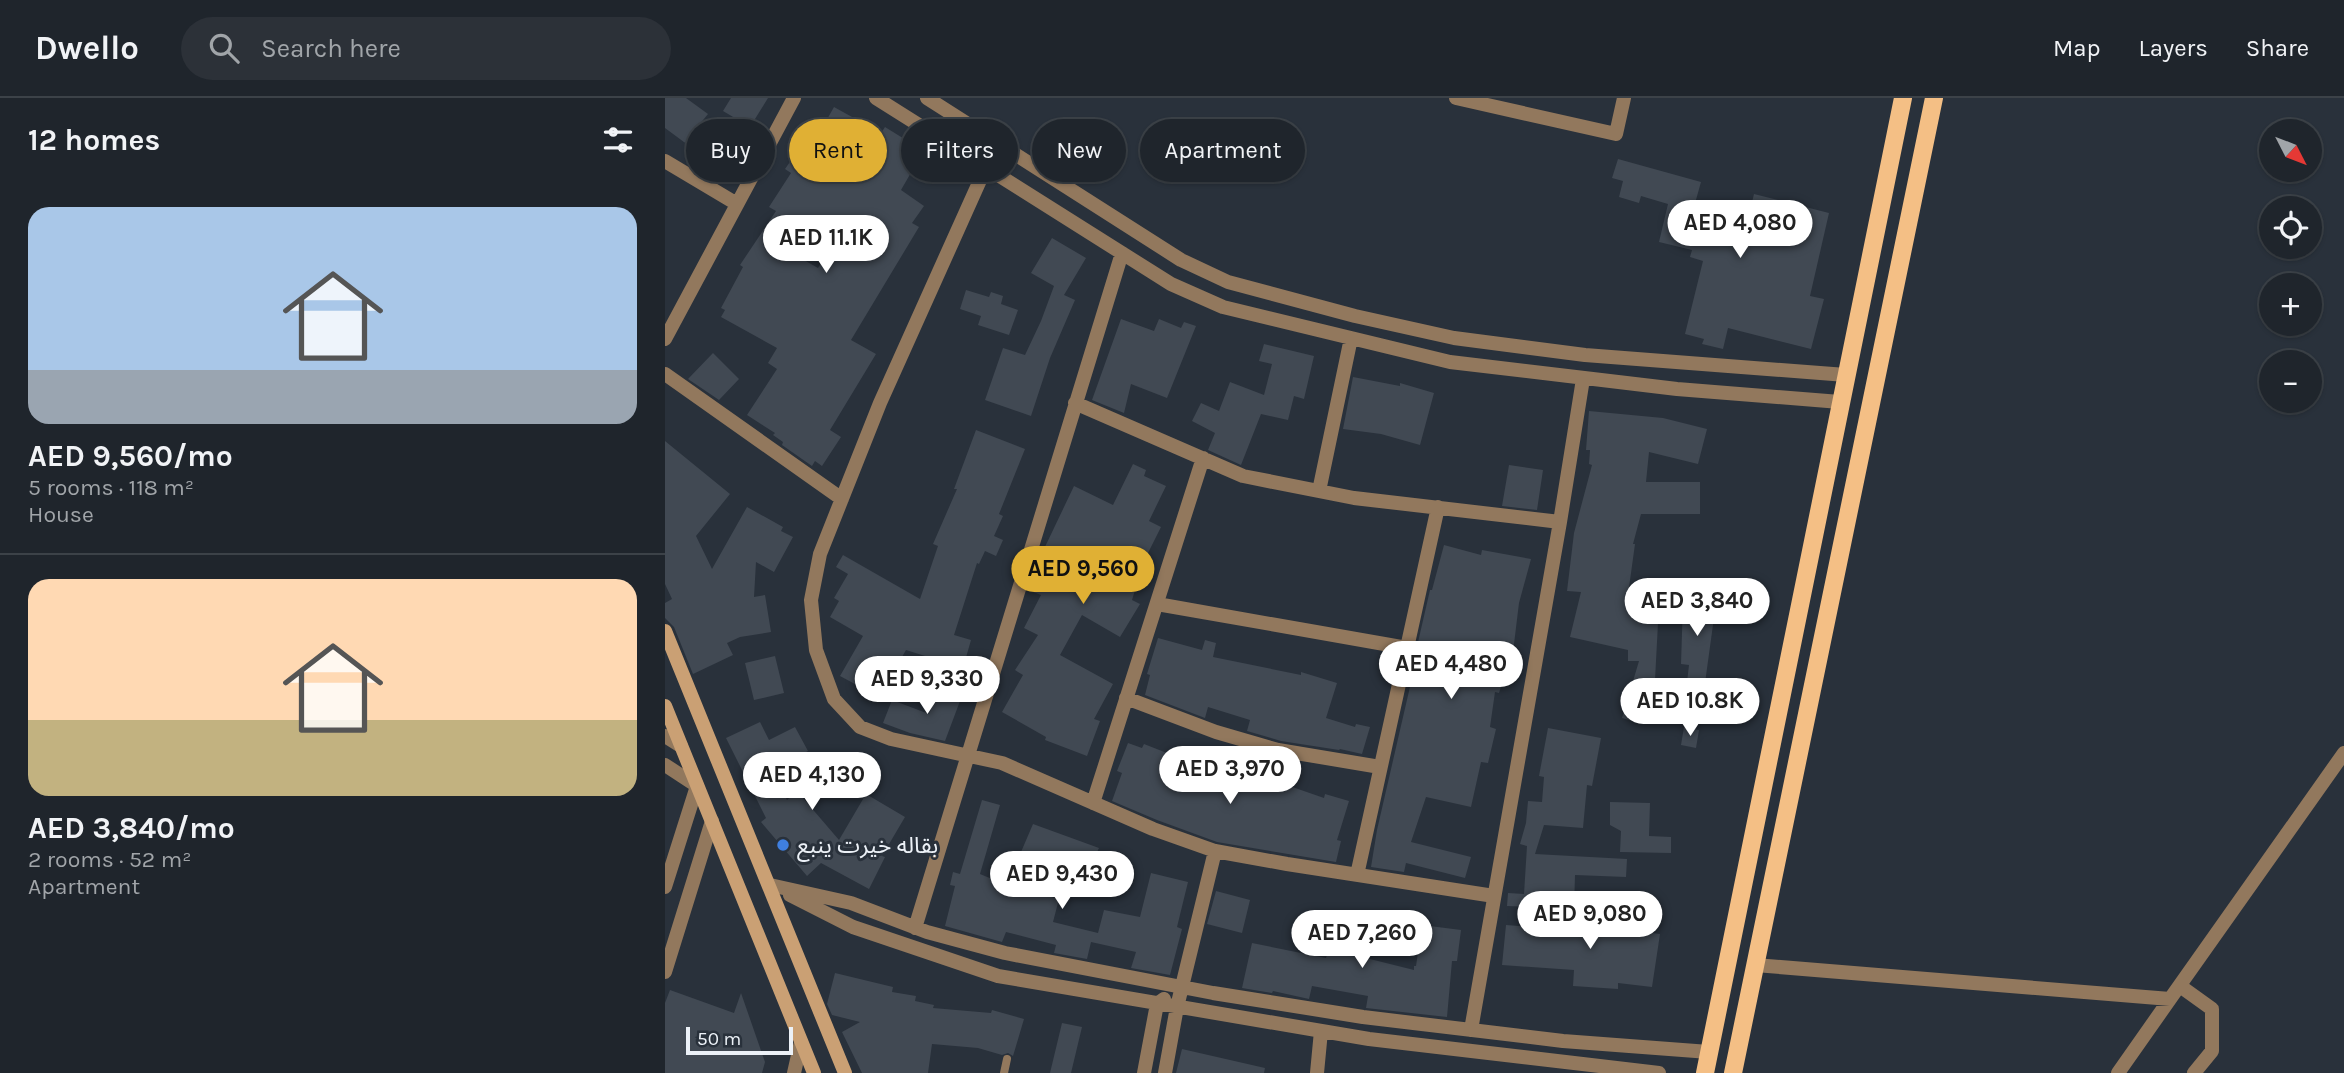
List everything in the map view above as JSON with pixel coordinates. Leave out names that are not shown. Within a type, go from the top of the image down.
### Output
[{"type":"main road","points":[[1705,1073],[1903,98]]},
{"type":"main road","points":[[1733,1073],[1934,98]]},
{"type":"street","points":[[665,339],[794,98]]},
{"type":"street","points":[[876,98],[909,119]]},
{"type":"street","points":[[927,98],[1181,260],[1228,282],[1355,316],[1454,338],[1585,355],[1846,375]]},
{"type":"street","points":[[1456,98],[1616,134],[1624,98]]},
{"type":"street","points":[[665,160],[737,204]]},
{"type":"street","points":[[979,182],[880,403],[820,554],[811,600],[816,650],[834,699],[860,727],[891,739],[1002,763],[1153,829],[1215,851],[1494,896]]},
{"type":"street","points":[[1010,182],[1171,284],[1223,307],[1450,362],[1583,379],[1840,402]]},
{"type":"street","points":[[915,928],[1122,253]]},
{"type":"street","points":[[1319,491],[1351,338]]},
{"type":"street","points":[[665,373],[842,499]]},
{"type":"street","points":[[1471,1030],[1583,379]]},
{"type":"street","points":[[1075,403],[1243,476],[1354,498],[1560,522]]},
{"type":"street","points":[[1093,803],[1203,458]]},
{"type":"street","points":[[1357,875],[1438,508]]},
{"type":"street","points":[[1157,604],[1407,648]]},
{"type":"street","points":[[665,631],[845,1073]]},
{"type":"street","points":[[1126,698],[1216,732],[1278,750],[1380,767]]},
{"type":"street","points":[[665,706],[814,1073]]},
{"type":"street","points":[[665,736],[681,746]]},
{"type":"street","points":[[2118,1073],[2344,753]]},
{"type":"street","points":[[665,765],[697,786]]},
{"type":"street","points":[[665,887],[697,786]]},
{"type":"street","points":[[665,972],[712,821]]},
{"type":"street","points":[[1165,1073],[1177,1007],[1184,988],[1215,851]]},
{"type":"street","points":[[770,885],[851,903],[915,928],[1005,953],[1184,988],[1363,1017],[1563,1041],[1709,1052]]},
{"type":"street","points":[[770,885],[853,928],[997,976],[1321,1031],[1659,1073]]},
{"type":"street","points":[[1755,965],[2170,999]]},
{"type":"street","points":[[2180,986],[2212,1009],[2212,1051],[2194,1073]]},
{"type":"street","points":[[1144,1073],[1157,1004],[1184,988]]},
{"type":"street","points":[[1317,1073],[1321,1031]]},
{"type":"street","points":[[794,1073],[801,1042]]},
{"type":"lane","points":[[1004,1073],[1007,1059]]},
{"type":"building","points":[[665,98],[686,98],[708,114],[704,119],[686,119],[686,144],[665,128]]},
{"type":"building","points":[[731,98],[768,98],[755,119],[736,119],[723,111]]},
{"type":"building","points":[[834,107],[856,119],[827,119]]},
{"type":"building","points":[[887,128],[901,137],[901,182],[906,182],[901,190],[924,206],[912,223],[919,227],[851,340],[876,354],[830,430],[841,437],[822,466],[815,461],[812,466],[782,445],[783,442],[773,435],[775,433],[747,415],[777,369],[768,363],[777,348],[721,317],[725,310],[721,308],[743,267],[740,265],[776,211],[769,207],[789,176],[789,182],[887,182]],"holes":[[[812,234],[831,246],[818,268],[797,256]]]},
{"type":"building","points":[[1618,159],[1701,182],[1692,214],[1746,227],[1754,194],[1829,213],[1810,296],[1824,299],[1811,349],[1728,328],[1723,349],[1702,344],[1704,339],[1685,334],[1703,261],[1690,257],[1692,250],[1659,242],[1668,204],[1641,196],[1639,203],[1619,197],[1623,181],[1612,178]]},
{"type":"building","points":[[1052,238],[1086,258],[1064,295],[1075,300],[1050,358],[1031,416],[985,400],[1003,348],[1025,355],[1041,321],[1054,286],[1031,273]]},
{"type":"building","points":[[966,290],[989,297],[991,292],[1003,296],[1001,304],[1018,310],[1009,335],[978,325],[981,316],[960,309]]},
{"type":"building","points":[[1121,319],[1154,331],[1159,319],[1181,328],[1184,322],[1196,326],[1167,398],[1131,384],[1124,413],[1092,400]]},
{"type":"building","points":[[1264,344],[1314,356],[1304,399],[1294,396],[1288,420],[1261,414],[1241,465],[1208,450],[1215,433],[1192,421],[1201,403],[1219,411],[1230,382],[1264,395],[1272,364],[1259,361]]},
{"type":"building","points":[[713,353],[739,379],[719,400],[688,379]]},
{"type":"building","points":[[1353,377],[1400,386],[1400,383],[1434,393],[1420,445],[1381,434],[1343,429]]},
{"type":"building","points":[[1589,411],[1663,418],[1707,429],[1698,464],[1649,452],[1646,482],[1700,482],[1700,514],[1641,514],[1633,544],[1627,602],[1659,604],[1657,680],[1643,724],[1622,718],[1639,661],[1628,661],[1628,650],[1570,637],[1581,592],[1567,591],[1574,533],[1592,465],[1589,464],[1590,450],[1586,450]]},
{"type":"building","points":[[976,430],[1025,449],[999,514],[1003,516],[994,536],[1003,540],[996,556],[985,551],[979,564],[977,563],[954,635],[971,640],[963,668],[906,650],[879,697],[840,676],[863,636],[830,617],[839,601],[834,598],[848,574],[836,567],[843,555],[920,599],[938,546],[933,544],[957,489],[954,489]]},
{"type":"building","points":[[665,441],[730,494],[696,536],[712,569],[747,507],[783,527],[781,531],[793,537],[774,572],[756,562],[754,597],[765,595],[771,632],[740,637],[727,643],[733,655],[693,674],[674,627],[665,618],[665,603],[672,599],[665,584]]},
{"type":"building","points":[[1133,464],[1146,470],[1144,476],[1166,486],[1149,521],[1161,527],[1144,561],[1132,600],[1140,604],[1120,637],[1082,615],[1060,655],[1113,684],[1094,719],[1100,721],[1087,756],[1045,740],[1046,737],[1002,712],[1023,675],[1015,670],[1038,635],[1024,628],[1041,595],[1031,591],[1048,550],[1044,549],[1074,486],[1113,505]]},
{"type":"building","points":[[1509,465],[1543,470],[1537,510],[1502,506]]},
{"type":"building","points":[[1444,545],[1481,555],[1482,550],[1531,559],[1519,603],[1514,644],[1499,693],[1495,692],[1490,727],[1496,729],[1488,763],[1481,762],[1471,807],[1426,797],[1411,842],[1471,857],[1465,878],[1406,863],[1404,872],[1371,867],[1415,665],[1413,664],[1430,590]]},
{"type":"building","points":[[1683,601],[1716,603],[1705,683],[1687,682],[1689,665],[1681,664]]},
{"type":"building","points":[[1158,638],[1202,650],[1205,640],[1216,643],[1213,657],[1301,675],[1301,672],[1337,683],[1326,718],[1355,727],[1356,724],[1370,727],[1362,754],[1281,741],[1247,731],[1250,720],[1208,707],[1205,718],[1145,695],[1150,675],[1147,674]]},
{"type":"building","points":[[775,656],[784,693],[754,700],[745,663]]},
{"type":"building","points":[[941,684],[963,693],[945,741],[883,723],[892,700],[929,714]]},
{"type":"building","points":[[760,722],[769,740],[795,727],[808,751],[772,770],[787,800],[797,791],[839,840],[866,794],[905,817],[882,856],[885,857],[869,889],[821,863],[807,876],[761,822],[766,818],[726,738]]},
{"type":"building","points":[[1684,727],[1699,730],[1696,748],[1681,745]]},
{"type":"building","points":[[1548,728],[1601,738],[1592,786],[1587,785],[1583,828],[1544,825],[1535,854],[1627,859],[1626,877],[1575,875],[1574,909],[1507,906],[1508,893],[1524,894],[1527,846],[1520,844],[1528,801],[1542,802],[1544,777],[1539,776]]},
{"type":"building","points":[[1128,743],[1142,748],[1144,744],[1200,766],[1242,778],[1276,786],[1278,782],[1324,798],[1325,794],[1349,801],[1337,840],[1341,841],[1336,862],[1217,842],[1112,801],[1122,773],[1117,771]]},
{"type":"building","points":[[982,800],[1000,805],[980,874],[1028,894],[1029,891],[1059,899],[1053,922],[1098,933],[1104,910],[1140,917],[1151,873],[1188,882],[1177,927],[1182,929],[1170,975],[1131,968],[1136,952],[1091,942],[1087,959],[1054,953],[1056,945],[1006,932],[1002,942],[945,926],[955,886],[950,885],[953,872],[960,874]]},
{"type":"building","points":[[1610,802],[1650,803],[1649,836],[1671,837],[1671,853],[1620,852],[1621,831],[1610,825]]},
{"type":"building","points":[[1033,824],[1099,848],[1096,854],[1113,861],[1104,881],[1067,866],[1062,878],[1034,867],[1038,858],[1021,852]]},
{"type":"building","points":[[1216,891],[1250,900],[1242,933],[1207,924]]},
{"type":"building","points":[[1625,900],[1646,902],[1644,932],[1660,934],[1652,987],[1618,983],[1618,989],[1573,986],[1574,970],[1502,965],[1506,925],[1621,934]]},
{"type":"building","points":[[1341,913],[1373,923],[1362,957],[1414,970],[1422,925],[1461,930],[1457,961],[1452,961],[1447,1017],[1366,1008],[1368,996],[1312,986],[1309,999],[1242,988],[1252,943],[1326,958]]},
{"type":"building","points":[[835,973],[893,987],[892,992],[916,996],[915,1001],[934,1005],[933,1008],[991,1013],[992,1010],[1024,1019],[1013,1056],[978,1048],[932,1044],[928,1073],[862,1073],[842,1032],[860,1022],[832,1015],[827,1004]]},
{"type":"building","points":[[670,990],[734,1013],[741,993],[765,1062],[762,1073],[665,1073],[665,1003]]},
{"type":"building","points":[[1062,1023],[1082,1027],[1071,1073],[1050,1073]]},
{"type":"building","points":[[1182,1049],[1265,1068],[1264,1073],[1176,1073]]},
{"type":"place","name":"بقاله خيرت ينبع","points":[[783,845]]}]
